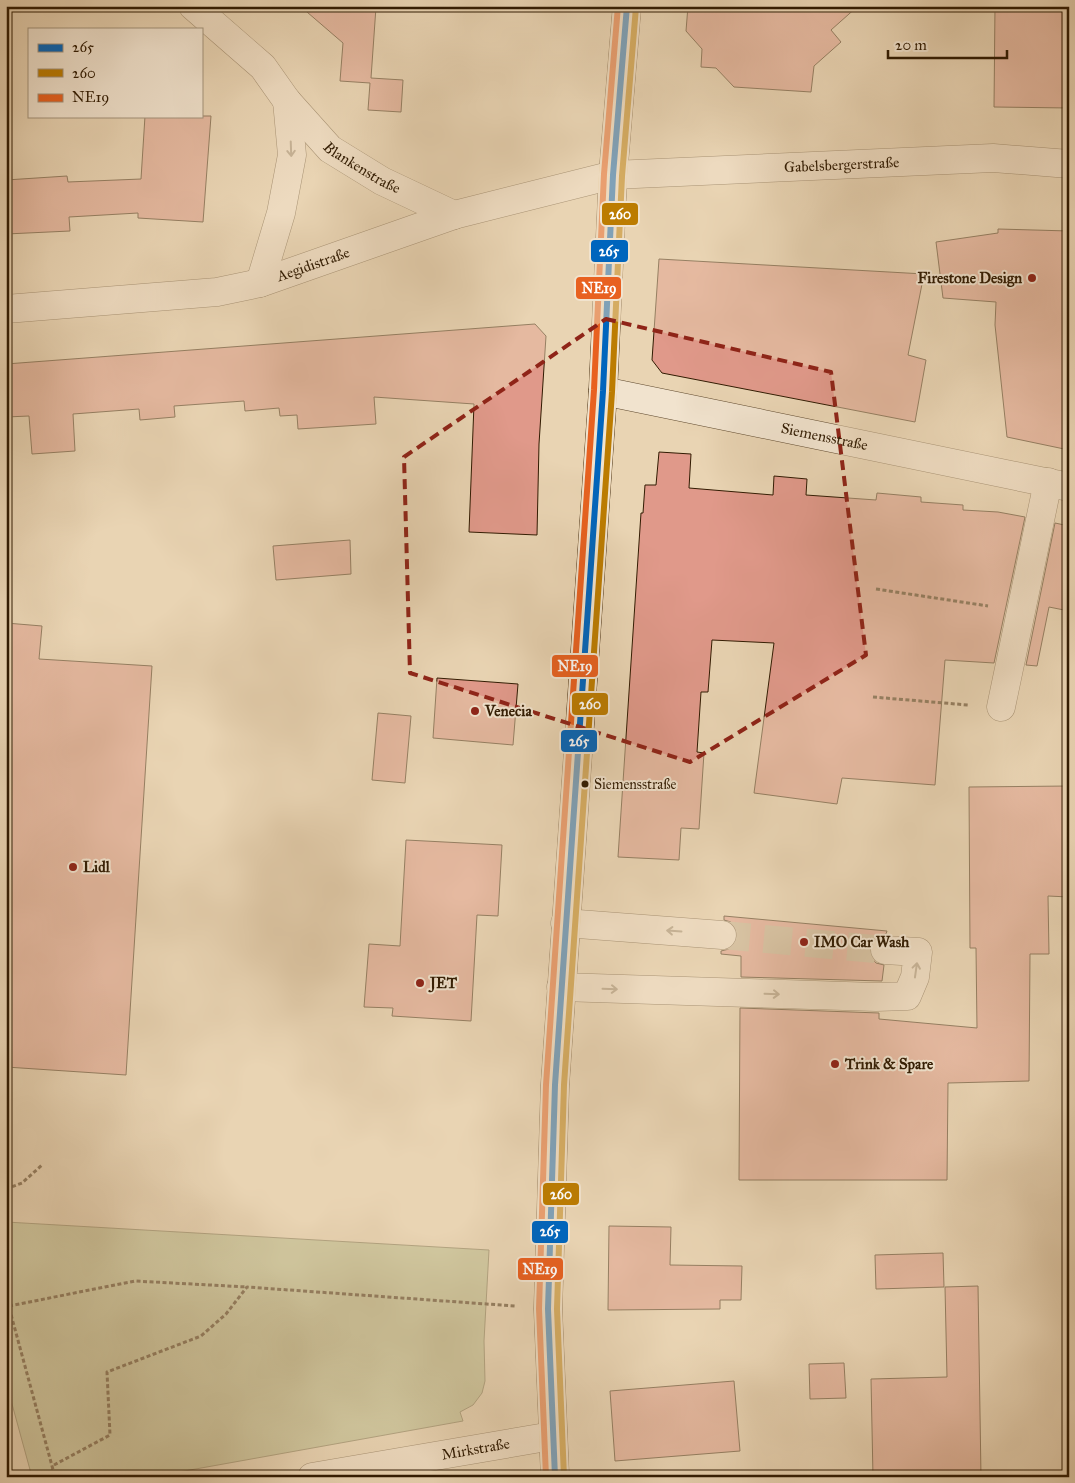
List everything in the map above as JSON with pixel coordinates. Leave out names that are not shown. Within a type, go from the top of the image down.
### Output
[{"type":"main road","points":[[555,1477],[548,1309],[555,1085],[603,391],[613,175],[627,6]]},
{"type":"street","name":"Blankenstraße","points":[[193,6],[263,67],[287,101],[330,149],[382,181],[454,215]]},
{"type":"street","name":"Blankenstraße","points":[[260,283],[281,213],[292,155],[287,101]]},
{"type":"street","name":"Gabelsbergerstraße","points":[[613,175],[993,158],[1069,164]]},
{"type":"street","name":"Aegidistraße","points":[[6,308],[217,292],[260,283],[454,215],[613,175]]},
{"type":"street","name":"Siemensstraße","points":[[603,391],[1058,485],[1021,611],[1001,708]]},
{"type":"street","points":[[565,923],[722,935]]},
{"type":"street","points":[[561,987],[876,997],[907,996],[915,977],[918,952],[885,950]]},
{"type":"street","name":"Mirkstraße","points":[[312,1477],[552,1436]]},
{"type":"path","points":[[876,589],[1021,611]]},
{"type":"path","points":[[873,697],[1001,708]]},
{"type":"path","points":[[6,1190],[22,1183],[42,1165]]},
{"type":"path","points":[[9,1306],[135,1281],[248,1287],[548,1309]]},
{"type":"path","points":[[54,1465],[110,1436],[107,1372],[200,1336],[226,1314],[248,1287]]},
{"type":"path","points":[[6,1296],[54,1465],[55,1477]]},
{"type":"highlighted area","points":[[606,319],[831,372],[866,655],[690,762],[410,673],[404,457]]},
{"type":"green space","points":[[6,1222],[489,1250],[484,1341],[485,1381],[482,1393],[473,1405],[460,1412],[463,1421],[151,1477],[32,1477],[6,1382]]},
{"type":"building","points":[[300,6],[376,7],[371,78],[403,80],[401,112],[368,110],[370,83],[340,81],[343,43]]},
{"type":"building","points":[[688,6],[858,6],[831,30],[841,42],[814,66],[811,92],[734,87],[716,68],[701,67],[702,49],[686,31]]},
{"type":"building","points":[[995,6],[1069,6],[1069,108],[994,107]]},
{"type":"building","points":[[202,116],[211,116],[203,222],[138,218],[138,213],[69,217],[70,231],[6,234],[6,180],[67,176],[68,182],[141,179],[145,118],[202,118]]},
{"type":"building","points":[[998,229],[1069,231],[1069,450],[1007,437],[995,325],[996,302],[943,298],[936,242],[998,233]]},
{"type":"building","points":[[659,259],[924,274],[908,355],[926,360],[915,422],[662,373],[652,360]]},
{"type":"building","points":[[535,324],[546,336],[539,444],[537,535],[469,532],[474,404],[374,397],[376,424],[298,429],[297,415],[280,416],[279,408],[245,411],[244,401],[174,406],[175,417],[140,420],[139,409],[73,414],[75,451],[32,454],[29,416],[6,417],[6,364]]},
{"type":"building","points":[[659,452],[691,454],[689,488],[773,495],[774,476],[807,479],[806,495],[876,500],[877,493],[921,497],[921,502],[963,505],[963,510],[998,512],[1025,517],[994,663],[945,660],[935,785],[842,778],[837,804],[754,793],[774,643],[712,640],[708,692],[701,692],[697,752],[704,753],[699,829],[681,828],[679,860],[618,857],[641,513],[643,513],[645,485],[656,485]]},
{"type":"building","points":[[1055,523],[1069,526],[1069,611],[1049,607],[1037,666],[1026,665]]},
{"type":"building","points":[[350,540],[351,574],[276,580],[273,546]]},
{"type":"building","name":"Lidl","points":[[6,623],[42,626],[39,659],[152,666],[126,1075],[6,1067]]},
{"type":"building","name":"Venecia","points":[[437,678],[518,684],[513,745],[433,738]]},
{"type":"building","points":[[378,713],[411,716],[405,783],[372,780]]},
{"type":"building","points":[[1069,786],[1069,897],[1048,896],[1049,954],[1030,954],[1029,1081],[948,1083],[947,1180],[739,1180],[740,1008],[879,1013],[879,1019],[977,1028],[976,948],[970,948],[969,787]]},
{"type":"building","points":[[406,840],[502,845],[498,916],[477,915],[471,1021],[392,1016],[393,1008],[364,1007],[369,944],[400,946]]},
{"type":"building","name":"IMO Car Wash","points":[[724,916],[887,931],[886,934],[878,936],[872,941],[870,949],[871,957],[876,963],[884,965],[882,981],[741,977],[741,956],[721,954],[721,951],[729,949],[735,944],[737,937],[736,928],[731,922],[724,920]]},
{"type":"building","points":[[609,1226],[671,1227],[670,1265],[742,1266],[741,1300],[720,1300],[720,1309],[608,1310]]},
{"type":"building","points":[[943,1253],[944,1287],[876,1289],[875,1255]]},
{"type":"building","points":[[978,1286],[981,1477],[873,1477],[871,1379],[947,1377],[945,1287]]},
{"type":"building","points":[[844,1363],[846,1398],[810,1399],[809,1364]]},
{"type":"building","points":[[734,1381],[740,1451],[615,1461],[610,1391]]},
{"type":"tunnel","points":[[722,935],[885,950]]},
{"type":"transit line","name":"NE19","points":[[546,1477],[539,1309],[546,1085],[594,390],[604,174],[618,6]]},
{"type":"transit line","name":"265","points":[[555,1477],[548,1309],[555,1085],[603,391],[613,175],[627,6]]},
{"type":"transit line","name":"260","points":[[564,1477],[557,1309],[564,1085],[612,392],[622,176],[636,7]]},
{"type":"place","name":"Firestone Design","points":[[1032,278]]},
{"type":"place","name":"Venecia","points":[[475,711]]},
{"type":"place","name":"Siemensstraße","points":[[585,784]]},
{"type":"place","name":"Lidl","points":[[73,867]]},
{"type":"place","name":"IMO Car Wash","points":[[804,942]]},
{"type":"place","name":"JET","points":[[420,983]]},
{"type":"place","name":"Trink & Spare","points":[[835,1064]]}]
